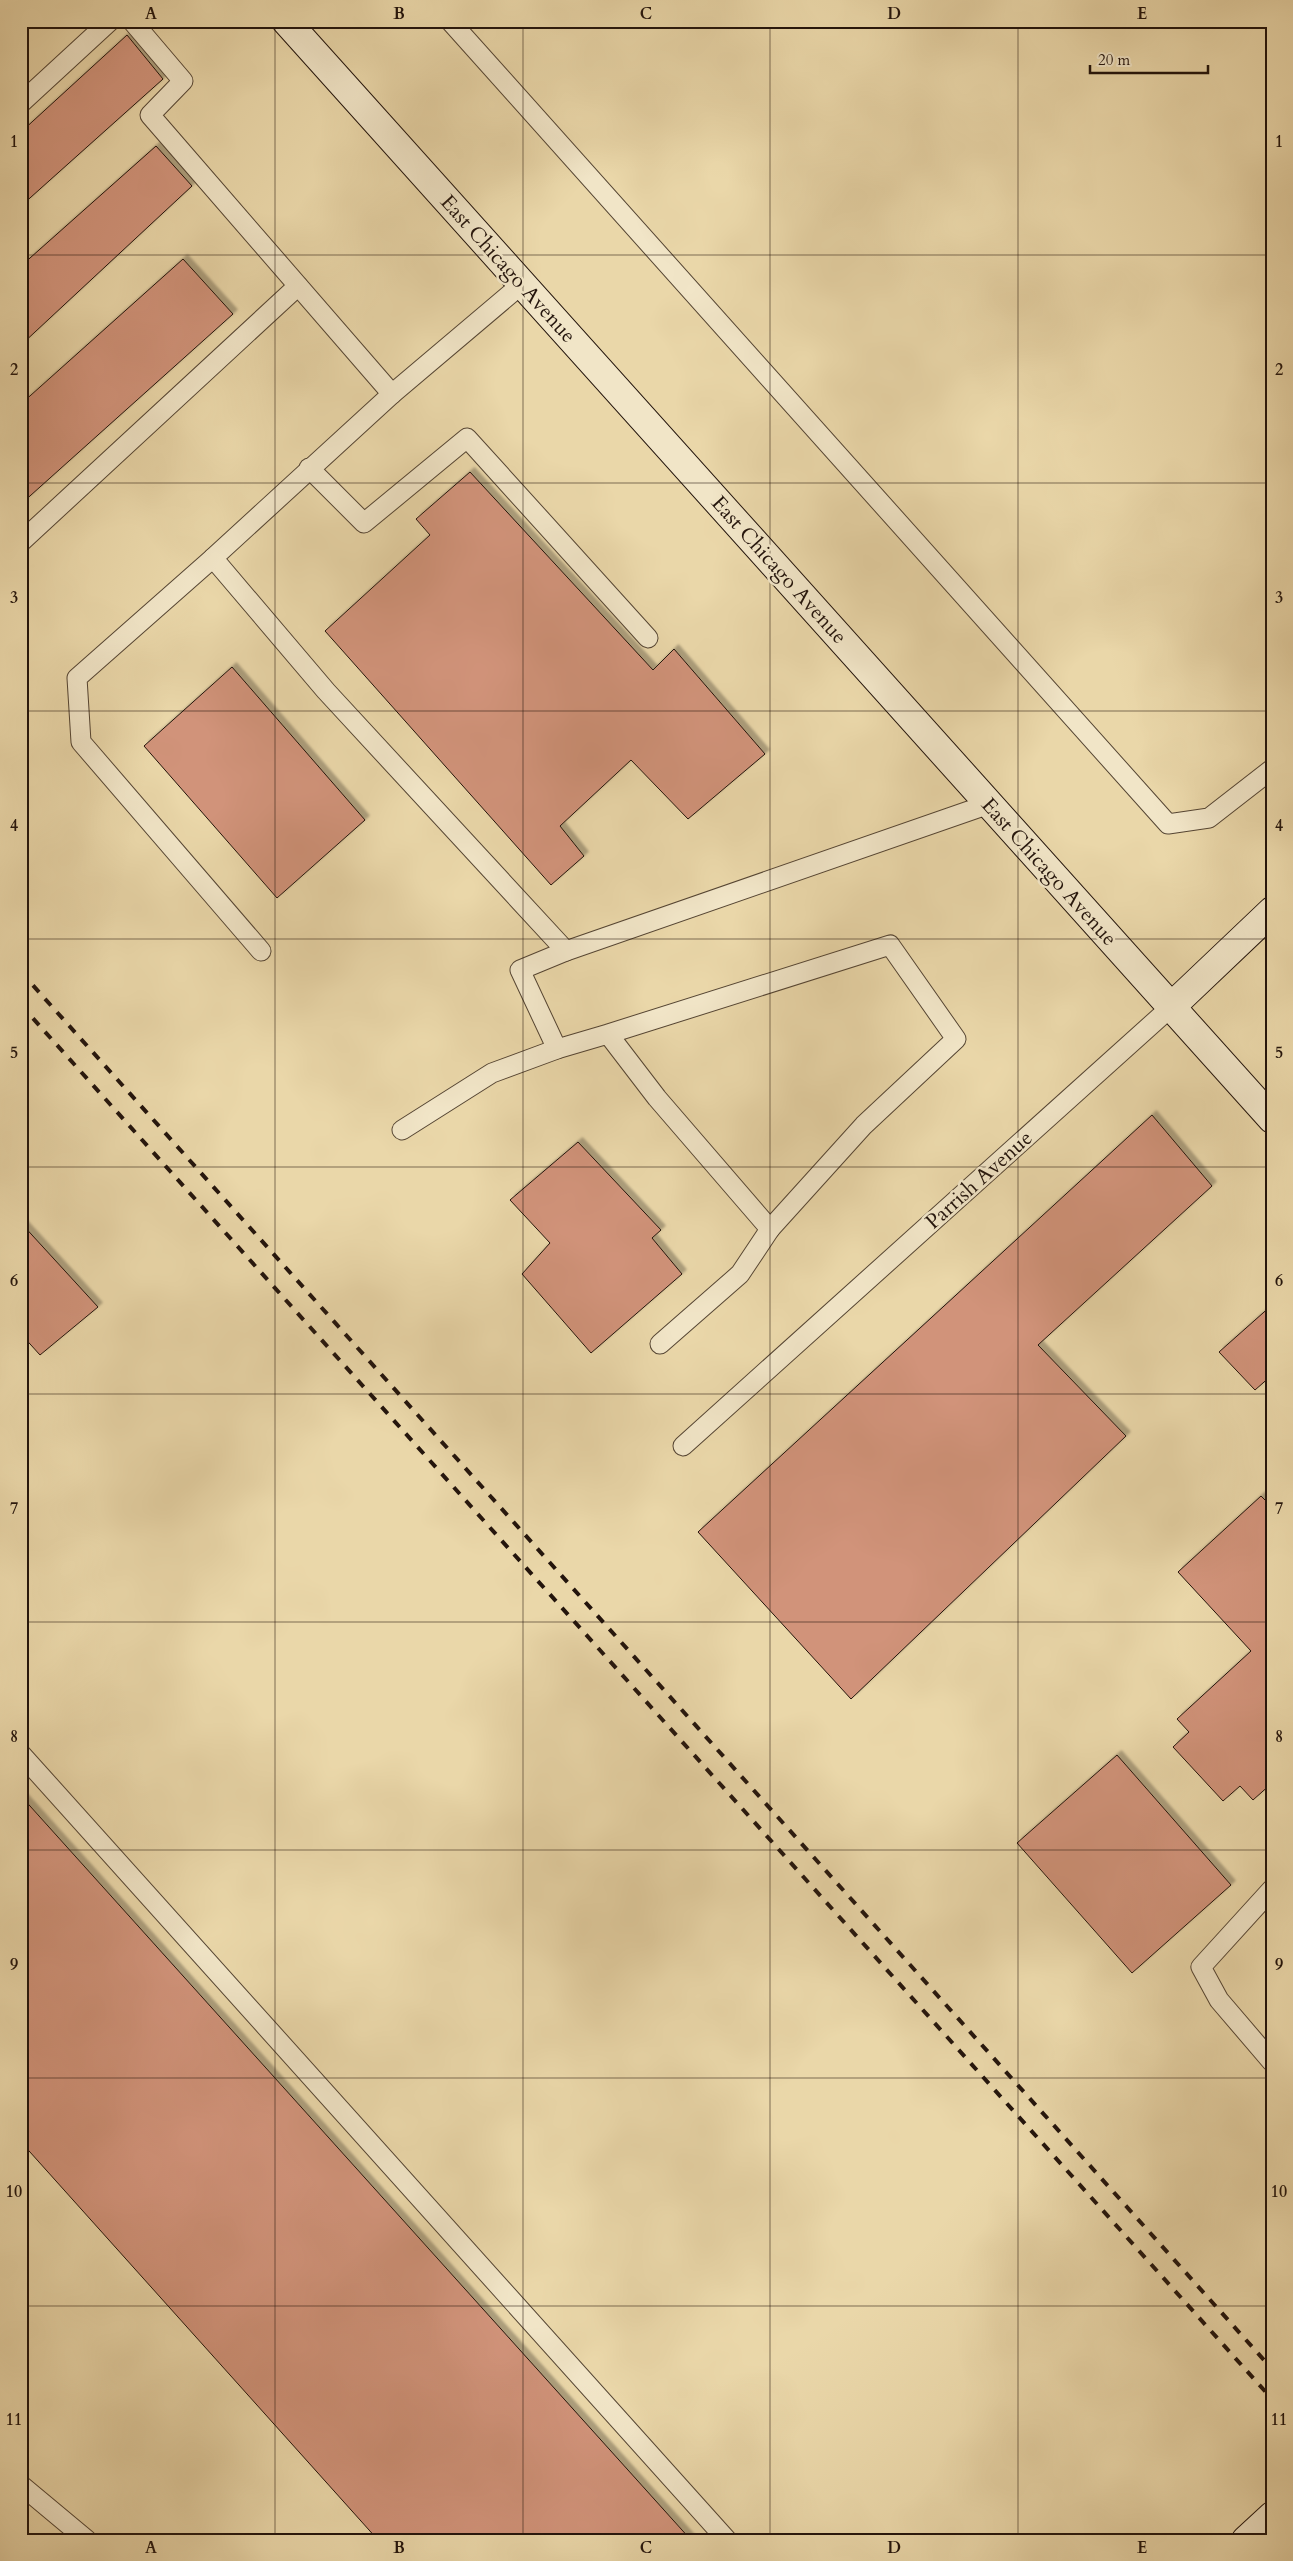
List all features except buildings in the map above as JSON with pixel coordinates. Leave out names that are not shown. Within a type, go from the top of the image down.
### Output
[{"type":"main road","name":"East Chicago Avenue","points":[[286,21],[1272,1119]]},
{"type":"main road","name":"Parrish Avenue","points":[[1171,1007],[1272,912]]},
{"type":"main road","points":[[1246,2540],[1272,2516]]},
{"type":"lane","points":[[21,103],[110,21]]},
{"type":"lane","points":[[132,21],[183,81],[150,115],[392,394]]},
{"type":"lane","points":[[450,21],[1168,824],[1209,818],[1272,769]]},
{"type":"lane","points":[[261,951],[81,742],[77,678],[213,558],[309,468],[392,394],[522,284]]},
{"type":"lane","points":[[21,542],[298,286]]},
{"type":"lane","points":[[309,468],[364,523],[467,438],[648,638]]},
{"type":"lane","points":[[213,558],[326,691],[566,951]]},
{"type":"lane","points":[[557,1049],[520,970],[566,951],[989,804]]},
{"type":"lane","points":[[402,1130],[492,1073],[557,1049],[890,945],[956,1040],[864,1125],[770,1228],[740,1274],[660,1344]]},
{"type":"lane","name":"Parrish Avenue","points":[[683,1446],[1171,1007]]},
{"type":"lane","points":[[608,1034],[657,1098],[770,1228]]},
{"type":"lane","points":[[21,1754],[727,2540]]},
{"type":"lane","points":[[1272,1889],[1201,1967],[1219,2000],[1272,2062]]},
{"type":"lane","points":[[21,2486],[87,2540]]},
{"type":"railway","points":[[21,972],[1272,2369]]},
{"type":"railway","points":[[21,1005],[1272,2399]]}]
